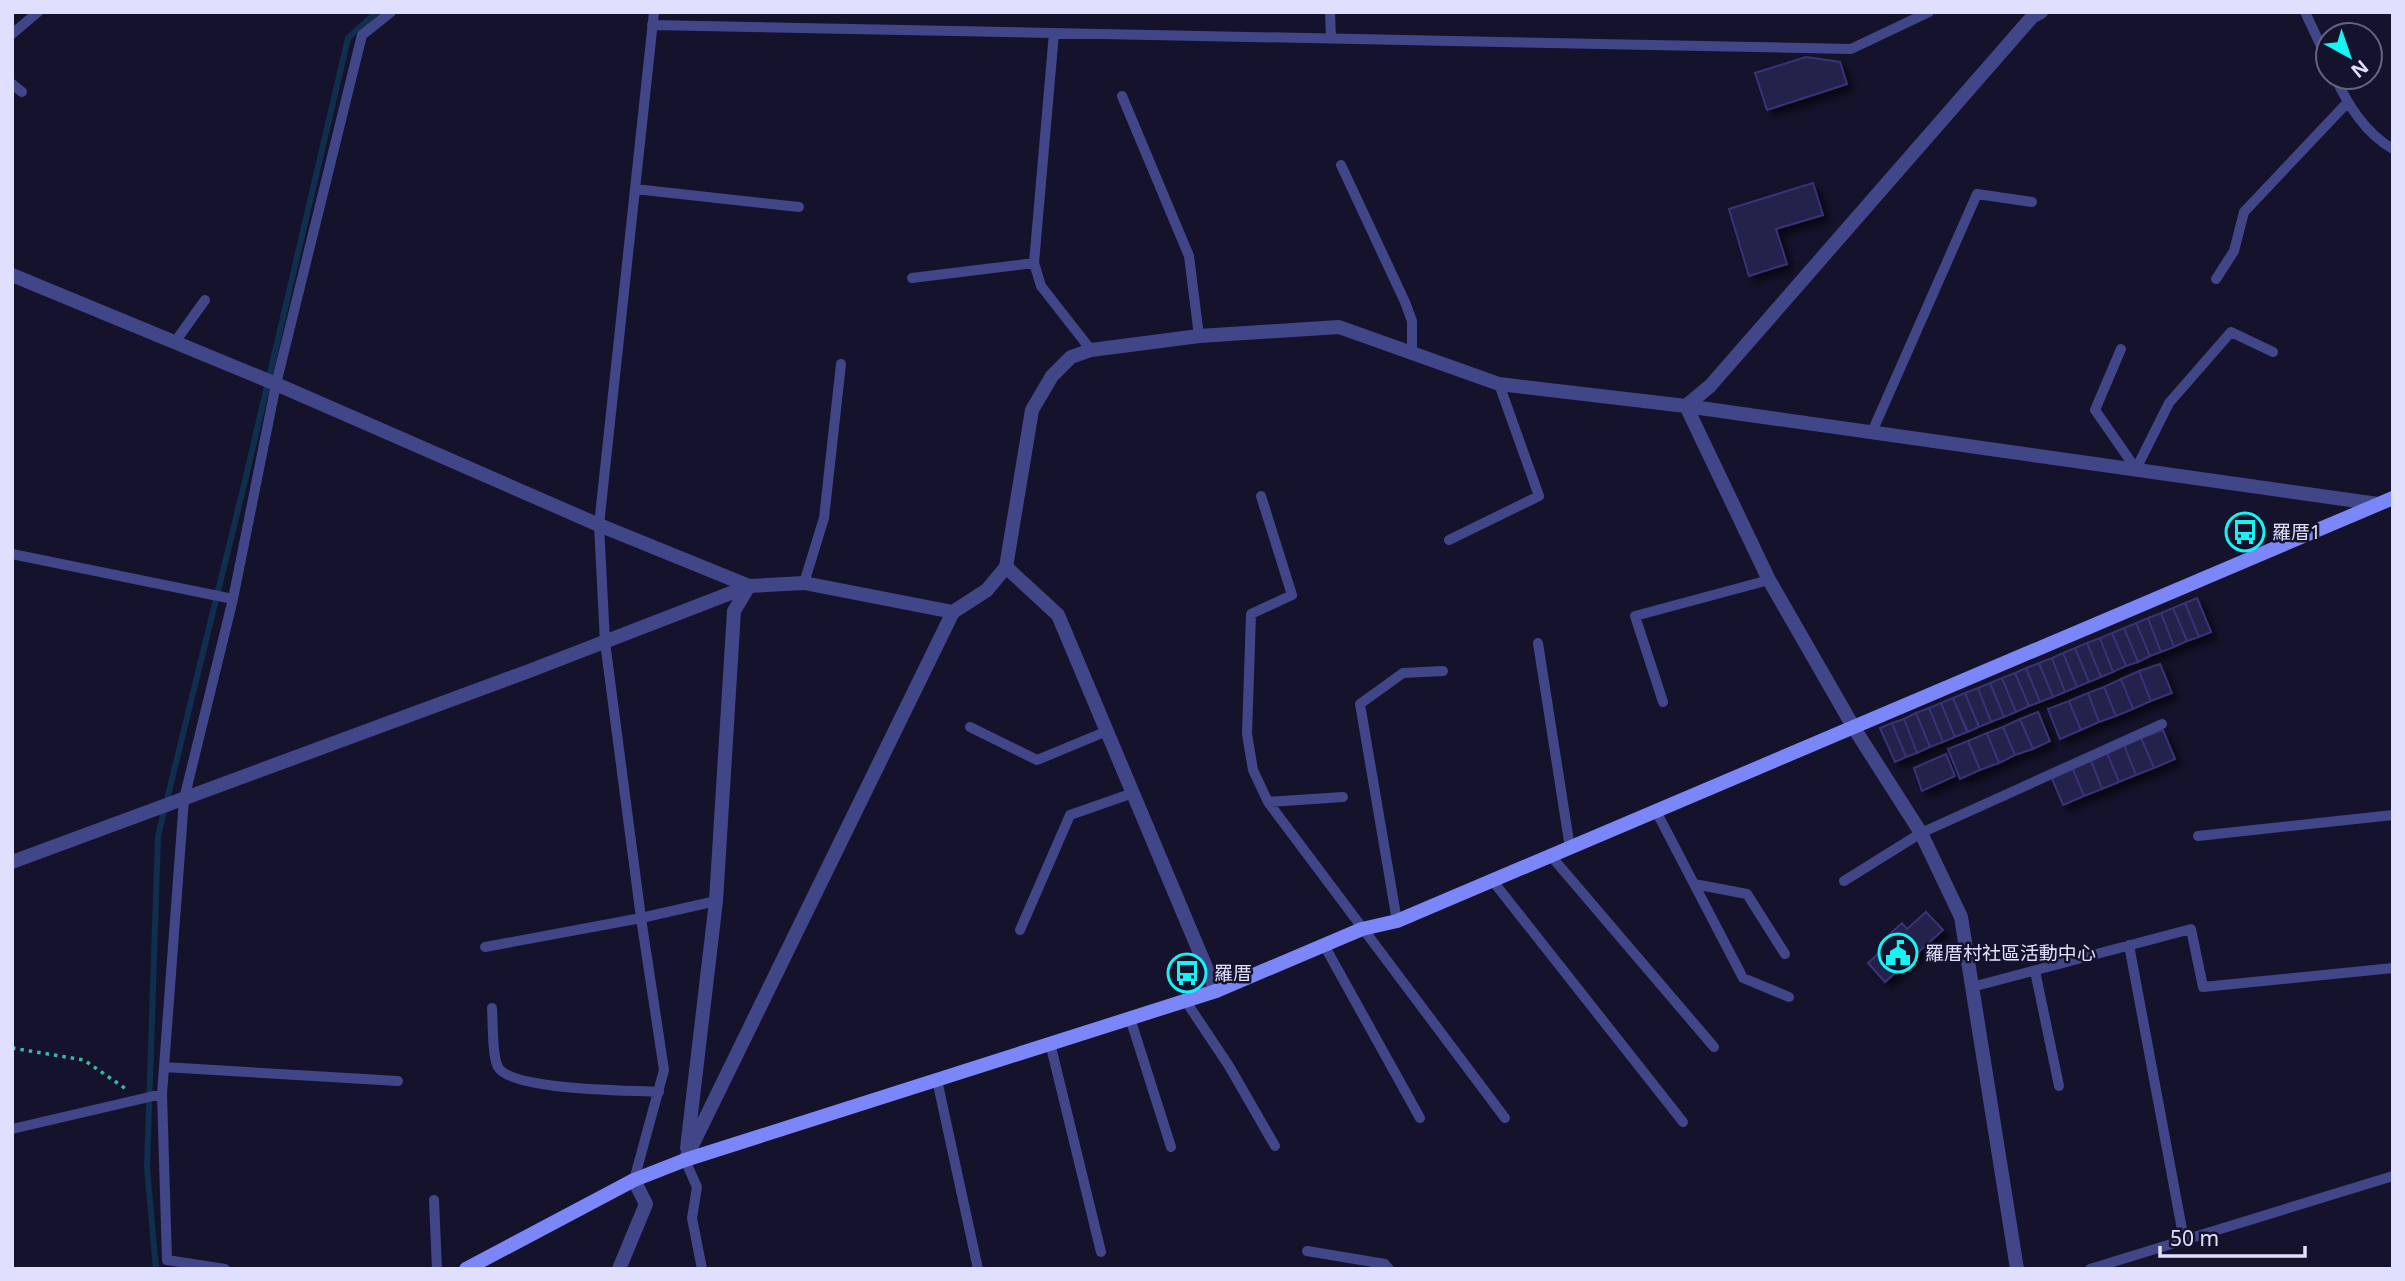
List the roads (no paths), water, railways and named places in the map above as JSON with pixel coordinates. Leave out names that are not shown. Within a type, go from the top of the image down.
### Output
[{"type":"main road","points":[[466,1269],[634,1180],[685,1160],[1216,991],[1362,929],[1397,920],[2393,498]]},
{"type":"street","points":[[1686,406],[1710,386],[2032,17],[2040,12]]},
{"type":"street","points":[[13,277],[176,342],[599,525],[749,586]]},
{"type":"street","points":[[685,1160],[953,612],[987,590],[1006,567],[1032,411],[1052,376],[1071,357],[1091,350],[1199,336],[1339,327],[1499,384],[1686,406],[2378,504]]},
{"type":"street","points":[[1686,406],[1769,580],[1854,728],[1921,833],[1961,917],[2017,1269]]},
{"type":"street","points":[[1006,567],[1058,615],[1216,991]]},
{"type":"street","points":[[12,862],[749,586],[804,583],[953,612]]},
{"type":"street","points":[[685,1160],[716,901],[734,611],[749,586]]},
{"type":"street","points":[[619,1269],[646,1204],[634,1180]]},
{"type":"lane","points":[[12,34],[38,12]]},
{"type":"lane","points":[[225,1269],[167,1260],[162,1094],[184,799],[233,599],[276,384],[362,35],[391,12]]},
{"type":"lane","points":[[634,1180],[664,1070],[605,642],[599,525],[654,12]]},
{"type":"lane","points":[[1330,12],[1331,38]]},
{"type":"lane","points":[[652,25],[1851,49],[1929,12]]},
{"type":"lane","points":[[2305,12],[2314,31]]},
{"type":"lane","points":[[1054,33],[1034,263],[1041,286],[1091,350]]},
{"type":"lane","points":[[12,84],[22,92]]},
{"type":"lane","points":[[2341,91],[2347,103],[2377,140],[2393,149]]},
{"type":"lane","points":[[1122,96],[1189,256],[1199,336]]},
{"type":"lane","points":[[2216,279],[2234,251],[2244,212],[2347,103]]},
{"type":"lane","points":[[1341,165],[1405,302],[1412,321],[1412,353]]},
{"type":"lane","points":[[635,188],[799,207]]},
{"type":"lane","points":[[1872,432],[1977,194],[2032,202]]},
{"type":"lane","points":[[912,278],[1034,263]]},
{"type":"lane","points":[[176,342],[205,300]]},
{"type":"lane","points":[[2121,349],[2095,410],[2136,469],[2169,403],[2231,332],[2273,352]]},
{"type":"lane","points":[[804,583],[824,518],[841,364]]},
{"type":"lane","points":[[1449,540],[1539,496],[1499,384]]},
{"type":"lane","points":[[1261,496],[1292,595],[1251,614],[1248,734],[1253,770],[1268,803],[1505,1118]]},
{"type":"lane","points":[[12,554],[233,599]]},
{"type":"lane","points":[[1663,702],[1635,616],[1769,580]]},
{"type":"lane","points":[[1538,643],[1570,848]]},
{"type":"lane","points":[[1397,920],[1360,704],[1403,673],[1443,671]]},
{"type":"lane","points":[[1844,881],[1921,833],[2162,724]]},
{"type":"lane","points":[[970,727],[1037,760],[1107,731]]},
{"type":"lane","points":[[1020,930],[1070,815],[1133,793]]},
{"type":"lane","points":[[1268,803],[1343,797]]},
{"type":"lane","points":[[1656,811],[1743,978],[1788,997]]},
{"type":"lane","points":[[2198,836],[2393,815]]},
{"type":"lane","points":[[1551,856],[1714,1047]]},
{"type":"lane","points":[[1492,880],[1683,1122]]},
{"type":"lane","points":[[1694,884],[1746,894],[1785,954]]},
{"type":"lane","points":[[485,947],[716,901]]},
{"type":"lane","points":[[1972,988],[2191,929],[2203,987],[2393,968]]},
{"type":"lane","points":[[1324,945],[1420,1118]]},
{"type":"lane","points":[[2129,945],[2185,1240]]},
{"type":"lane","points":[[2035,971],[2059,1086]]},
{"type":"lane","points":[[1185,1000],[1229,1066],[1275,1146]]},
{"type":"lane","points":[[492,1008],[496,1065],[505,1075],[548,1086],[659,1092]]},
{"type":"lane","points":[[1130,1018],[1171,1147]]},
{"type":"lane","points":[[1051,1043],[1101,1252]]},
{"type":"lane","points":[[164,1067],[398,1081]]},
{"type":"lane","points":[[937,1080],[978,1269]]},
{"type":"lane","points":[[12,1129],[162,1094]]},
{"type":"lane","points":[[685,1160],[697,1187],[692,1218],[702,1269]]},
{"type":"lane","points":[[2090,1269],[2393,1176]]},
{"type":"lane","points":[[434,1200],[437,1269]]},
{"type":"lane","points":[[1307,1251],[1385,1264],[1389,1269]]},
{"type":"waterway","points":[[156,1269],[147,1168],[158,836],[244,485],[348,38],[377,12]]},
{"type":"place","name":"羅厝1","points":[[2245,532]]},
{"type":"place","name":"羅厝村社區活動中心","points":[[1898,953]]},
{"type":"place","name":"羅厝","points":[[1187,973]]}]
